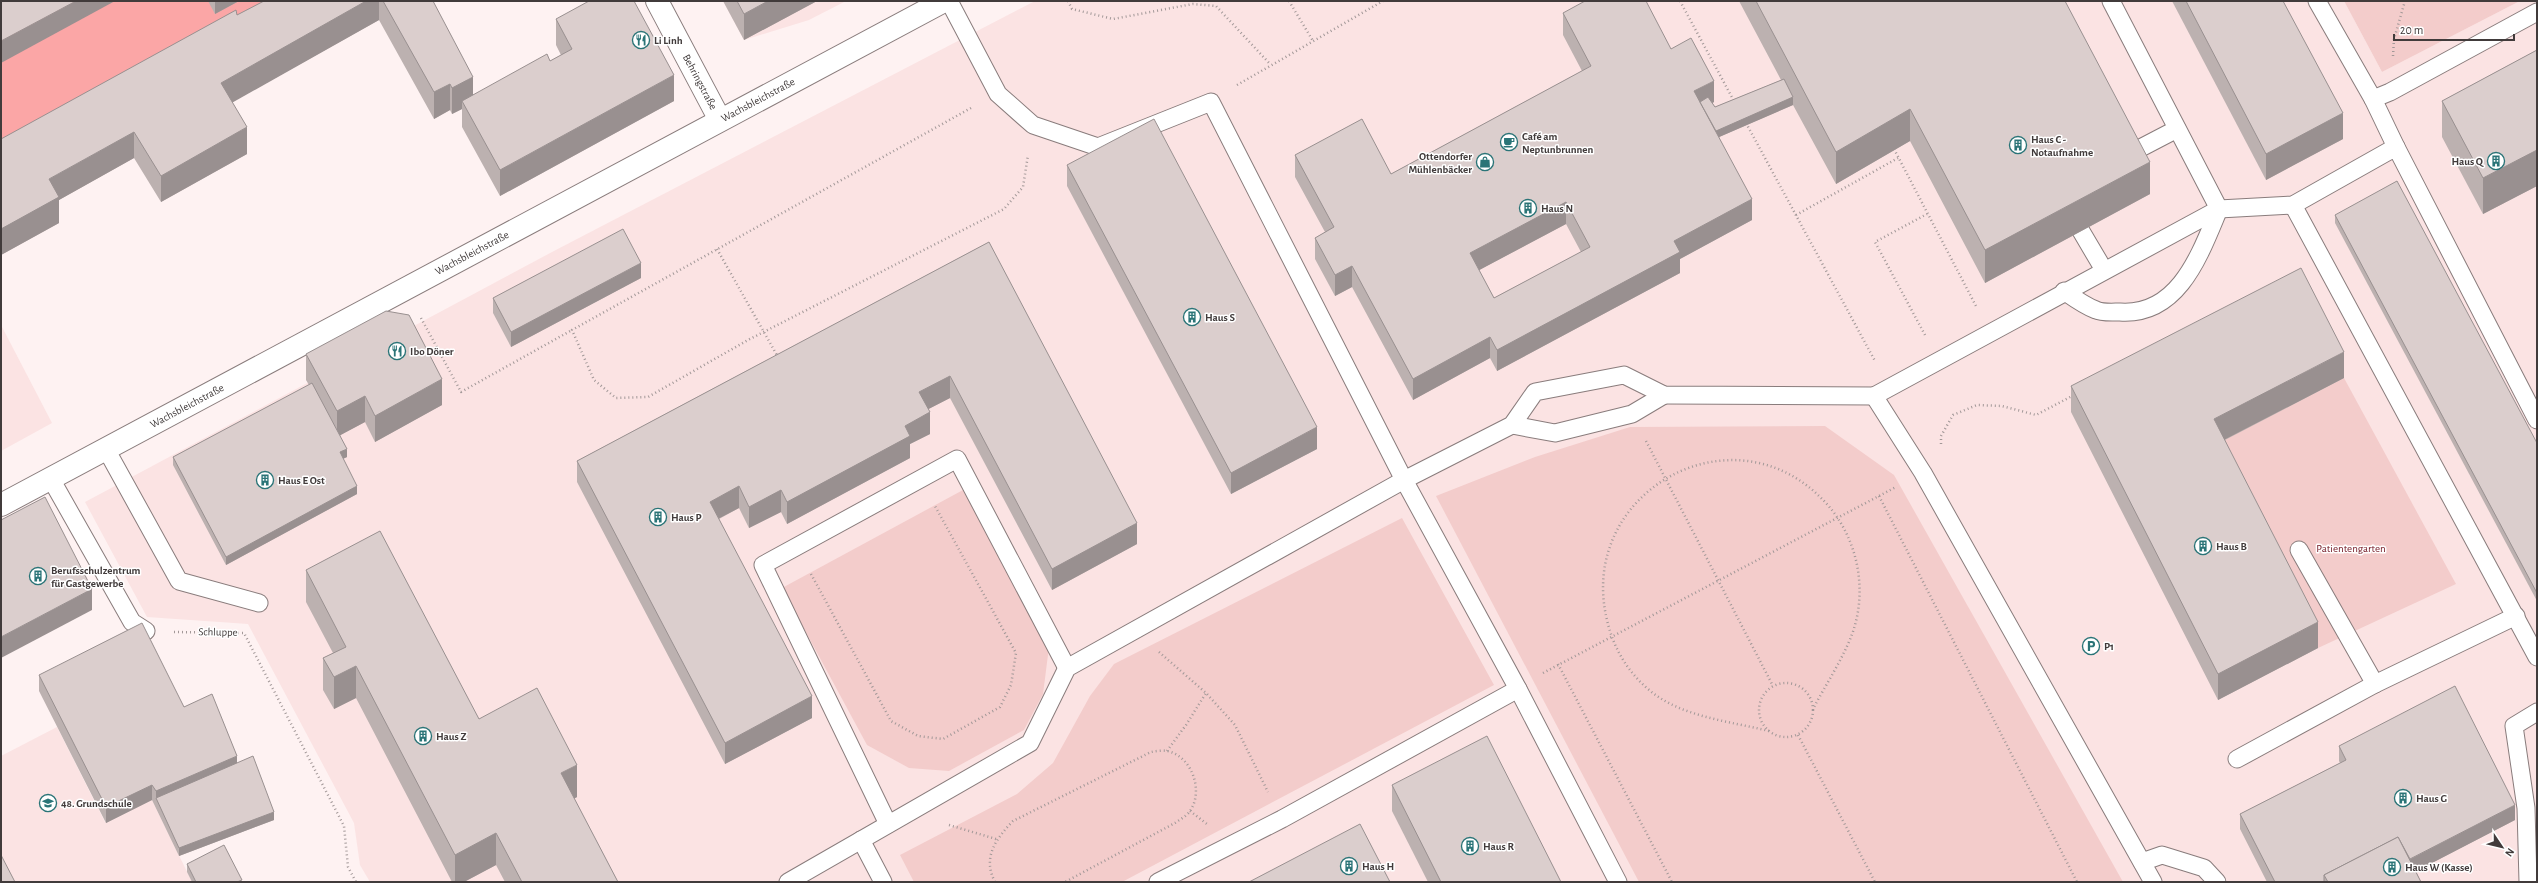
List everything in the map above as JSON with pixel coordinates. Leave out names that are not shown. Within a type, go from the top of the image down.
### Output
[{"type":"street","name":"Behringstraße","points":[[657,1],[720,120]]},
{"type":"street","name":"Wachsbleichstraße","points":[[1,505],[944,1]]},
{"type":"lane","points":[[949,1],[998,94],[1033,125],[1098,147],[1211,102],[1404,480],[1518,688],[1618,882]]},
{"type":"lane","points":[[2111,1],[2219,209]]},
{"type":"lane","points":[[2317,1],[2373,99],[2396,147],[2537,420]]},
{"type":"lane","points":[[2373,99],[2390,92],[2537,12]]},
{"type":"lane","points":[[2129,154],[2177,129]]},
{"type":"lane","points":[[788,882],[1030,743],[1067,668],[1136,631],[1404,480],[1512,425],[1535,392],[1624,375],[1664,396],[1874,396],[1889,386],[1990,333],[2064,291],[2219,209],[2293,205],[2396,147]]},
{"type":"lane","points":[[2293,205],[2537,657]]},
{"type":"lane","points":[[2064,291],[2097,311],[2135,313],[2161,304],[2181,286],[2206,240],[2219,209]]},
{"type":"lane","points":[[2081,231],[2104,270]]},
{"type":"lane","points":[[1512,425],[1555,433],[1632,414],[1664,396]]},
{"type":"lane","points":[[1874,396],[1923,473],[2153,882]]},
{"type":"lane","points":[[106,449],[180,581],[259,603]]},
{"type":"lane","points":[[888,824],[763,565],[957,459],[1067,668]]},
{"type":"lane","points":[[51,479],[132,622],[146,631]]},
{"type":"lane","points":[[2299,550],[2375,684]]},
{"type":"lane","points":[[2237,759],[2375,684],[2516,616]]},
{"type":"lane","points":[[1158,882],[1282,820],[1518,688]]},
{"type":"lane","points":[[2528,882],[2526,808],[2514,726],[2537,712]]},
{"type":"lane","points":[[861,840],[883,882]]},
{"type":"lane","points":[[2142,862],[2162,855],[2204,868],[2217,882]]},
{"type":"lane","points":[[2515,882],[2528,863]]},
{"type":"path","points":[[1068,1],[1072,9],[1113,19],[1193,4],[1216,6],[1270,64]]},
{"type":"path","points":[[1289,1],[1312,41]]},
{"type":"path","points":[[1211,102],[1270,64],[1383,1]]},
{"type":"path","points":[[1680,1],[1736,104]]},
{"type":"path","points":[[2390,92],[2394,39],[2405,1]]},
{"type":"path","points":[[406,289],[461,392],[998,94]]},
{"type":"path","points":[[1744,118],[1889,386]]},
{"type":"path","points":[[572,330],[594,380],[616,398],[648,397],[748,340],[765,333],[857,283],[1004,209],[1023,187],[1033,125]]},
{"type":"path","points":[[1894,149],[1990,333]]},
{"type":"path","points":[[1796,215],[1898,158]]},
{"type":"path","points":[[1928,214],[1875,242],[1939,360]]},
{"type":"path","points":[[717,249],[779,358]]},
{"type":"path","points":[[1941,450],[1941,436],[1953,414],[1977,405],[2002,406],[2036,415],[2078,393]]},
{"type":"path","points":[[1632,414],[1773,686]]},
{"type":"path","points":[[1750,461],[1772,466],[1792,475],[1811,487],[1839,517],[1857,558],[1860,604],[1855,626],[1847,648],[1813,709],[1808,726],[1798,735],[1785,738],[1769,731],[1685,711],[1648,690],[1622,660],[1610,637],[1602,600],[1602,576],[1606,555],[1615,532],[1628,512],[1641,497],[1665,478],[1706,462],[1750,461]]},
{"type":"path","points":[[1518,688],[1558,664],[1923,473]]},
{"type":"path","points":[[796,547],[891,721],[918,736],[943,739],[1000,707],[1011,685],[1016,653],[921,479]]},
{"type":"path","points":[[1879,496],[2077,882]]},
{"type":"path","name":"Schluppe","points":[[146,631],[244,633],[344,826],[348,867],[356,882]]},
{"type":"path","points":[[1136,631],[1206,693],[1236,725],[1282,820]]},
{"type":"path","points":[[1558,664],[1672,882]]},
{"type":"path","points":[[1769,731],[1759,713],[1761,700],[1773,686],[1784,683],[1797,685],[1806,692],[1813,709]]},
{"type":"path","points":[[1167,751],[1186,726],[1206,693]]},
{"type":"path","points":[[1798,735],[1875,882]]},
{"type":"path","points":[[995,882],[991,874],[989,859],[996,839],[1013,821],[1151,752],[1167,751],[1182,758],[1195,778],[1196,792],[1190,811],[1175,823],[1065,882]]},
{"type":"path","points":[[907,813],[996,839]]},
{"type":"shaded area","points":[[1,1],[278,1],[1,155]]},
{"type":"shaded area","points":[[723,1],[846,1],[809,20],[744,40]]},
{"type":"shaded area","points":[[1035,1],[2344,1],[2382,72],[2520,1],[2537,1],[2537,882],[370,882],[360,865],[354,823],[248,624],[147,617],[85,502],[552,252]]},
{"type":"shaded area","points":[[1,325],[52,423],[1,451]]},
{"type":"shaded area","name":"48. Grundschule","points":[[57,727],[105,822],[152,800],[192,882],[1,882],[1,756]]},
{"type":"green space","points":[[2344,1],[2520,1],[2382,72]]},
{"type":"green space","name":"Patientengarten","points":[[2344,378],[2456,584],[2318,648],[2214,445]]},
{"type":"green space","points":[[1825,426],[1894,475],[2123,882],[1639,882],[1436,496],[1535,457],[1630,427]]},
{"type":"green space","points":[[963,490],[1049,647],[1043,694],[1024,730],[949,771],[909,768],[867,745],[782,588]]},
{"type":"green space","points":[[1402,518],[1494,685],[1122,882],[914,882],[900,855],[1017,794],[1053,763],[1090,696],[1114,664]]},
{"type":"building","points":[[1,1],[76,1],[1,41]]},
{"type":"building","points":[[264,1],[366,1],[221,83],[247,127],[161,176],[134,132],[49,179],[59,197],[1,229],[1,139],[236,10],[237,15]]},
{"type":"building","points":[[383,1],[433,1],[473,77],[452,88],[450,84],[434,92]]},
{"type":"building","points":[[589,1],[634,1],[674,75],[500,170],[462,101],[547,54],[550,61],[572,49],[556,19]]},
{"type":"building","points":[[737,1],[768,1],[744,14]]},
{"type":"building","name":"Haus N","points":[[1585,1],[1646,1],[1671,49],[1691,38],[1714,81],[1694,91],[1752,199],[1674,241],[1680,252],[1497,350],[1490,337],[1413,379],[1352,266],[1335,275],[1315,238],[1334,227],[1295,155],[1362,119],[1391,174],[1591,66],[1563,13]],"holes":[[[1566,202],[1590,247],[1494,298],[1470,253]]]},
{"type":"building","name":"Haus C - Notaufnahme","points":[[1756,1],[2065,1],[2150,162],[1985,250],[1910,109],[1836,152]]},
{"type":"building","points":[[2186,1],[2283,1],[2343,113],[2266,154]]},
{"type":"building","points":[[2537,50],[2537,150],[2483,178],[2442,101]]},
{"type":"building","points":[[1784,79],[1793,97],[1716,131],[1700,102],[1708,97],[1715,107]]},
{"type":"building","name":"Haus S","points":[[1154,119],[1317,427],[1231,473],[1067,165]]},
{"type":"building","points":[[2397,181],[2537,443],[2537,593],[2335,215]]},
{"type":"building","points":[[623,229],[641,263],[511,332],[493,298]]},
{"type":"building","name":"Haus P","points":[[989,242],[1137,523],[1052,569],[950,376],[919,392],[930,412],[905,426],[910,436],[787,502],[781,490],[749,507],[739,486],[710,502],[812,696],[725,743],[577,461]]},
{"type":"building","name":"Haus B","points":[[2301,268],[2344,352],[2214,419],[2318,622],[2218,674],[2071,386]]},
{"type":"building","points":[[386,311],[409,315],[442,379],[375,416],[365,396],[337,411],[306,354]]},
{"type":"building","name":"Haus E Ost","points":[[312,383],[347,449],[340,452],[357,486],[226,557],[173,457]]},
{"type":"building","name":"Berufsschulzentrum für Gastgewerbe","points":[[45,497],[92,589],[1,637],[1,520]]},
{"type":"building","name":"Haus Z","points":[[380,531],[479,719],[537,688],[577,765],[561,773],[618,882],[522,882],[496,833],[455,855],[356,666],[334,677],[323,658],[346,647],[306,570]]},
{"type":"building","points":[[142,623],[184,707],[212,694],[237,756],[156,791],[152,785],[106,807],[39,675]]},
{"type":"building","name":"Haus G","points":[[2455,686],[2515,805],[2410,859],[2398,837],[2324,875],[2323,882],[2275,882],[2240,814],[2346,760],[2339,746]]},
{"type":"building","name":"Haus R","points":[[1487,736],[1561,882],[1441,882],[1392,785]]},
{"type":"building","points":[[253,756],[274,812],[179,848],[156,798]]},
{"type":"building","points":[[1360,824],[1390,882],[1249,882]]},
{"type":"building","points":[[2398,837],[2421,882],[2328,882],[2324,875]]},
{"type":"building","points":[[224,845],[242,880],[237,882],[196,882],[187,864]]},
{"type":"building","points":[[1,855],[15,882],[1,882]]},
{"type":"place","name":"Li Linh","points":[[641,40]]},
{"type":"place","name":"Café am Neptunbrunnen","points":[[1509,142]]},
{"type":"place","name":"Haus C - Notaufnahme","points":[[2018,145]]},
{"type":"place","name":"Haus Q","points":[[2496,161]]},
{"type":"place","name":"Ottendorfer Mühlenbäcker","points":[[1485,162]]},
{"type":"place","name":"Haus N","points":[[1528,208]]},
{"type":"place","name":"Haus S","points":[[1192,317]]},
{"type":"place","name":"Ibo Döner","points":[[397,351]]},
{"type":"place","name":"Haus E Ost","points":[[265,480]]},
{"type":"place","name":"Haus P","points":[[658,517]]},
{"type":"place","name":"Haus B","points":[[2203,546]]},
{"type":"place","name":"Berufsschulzentrum für Gastgewerbe","points":[[38,576]]},
{"type":"place","name":"P1","points":[[2091,646]]},
{"type":"place","name":"Haus Z","points":[[423,736]]},
{"type":"place","name":"Haus G","points":[[2403,798]]},
{"type":"place","name":"48. Grundschule","points":[[48,803]]},
{"type":"place","name":"Haus R","points":[[1470,846]]},
{"type":"place","name":"Haus H","points":[[1349,866]]},
{"type":"place","name":"Haus W (Kasse)","points":[[2392,867]]}]
